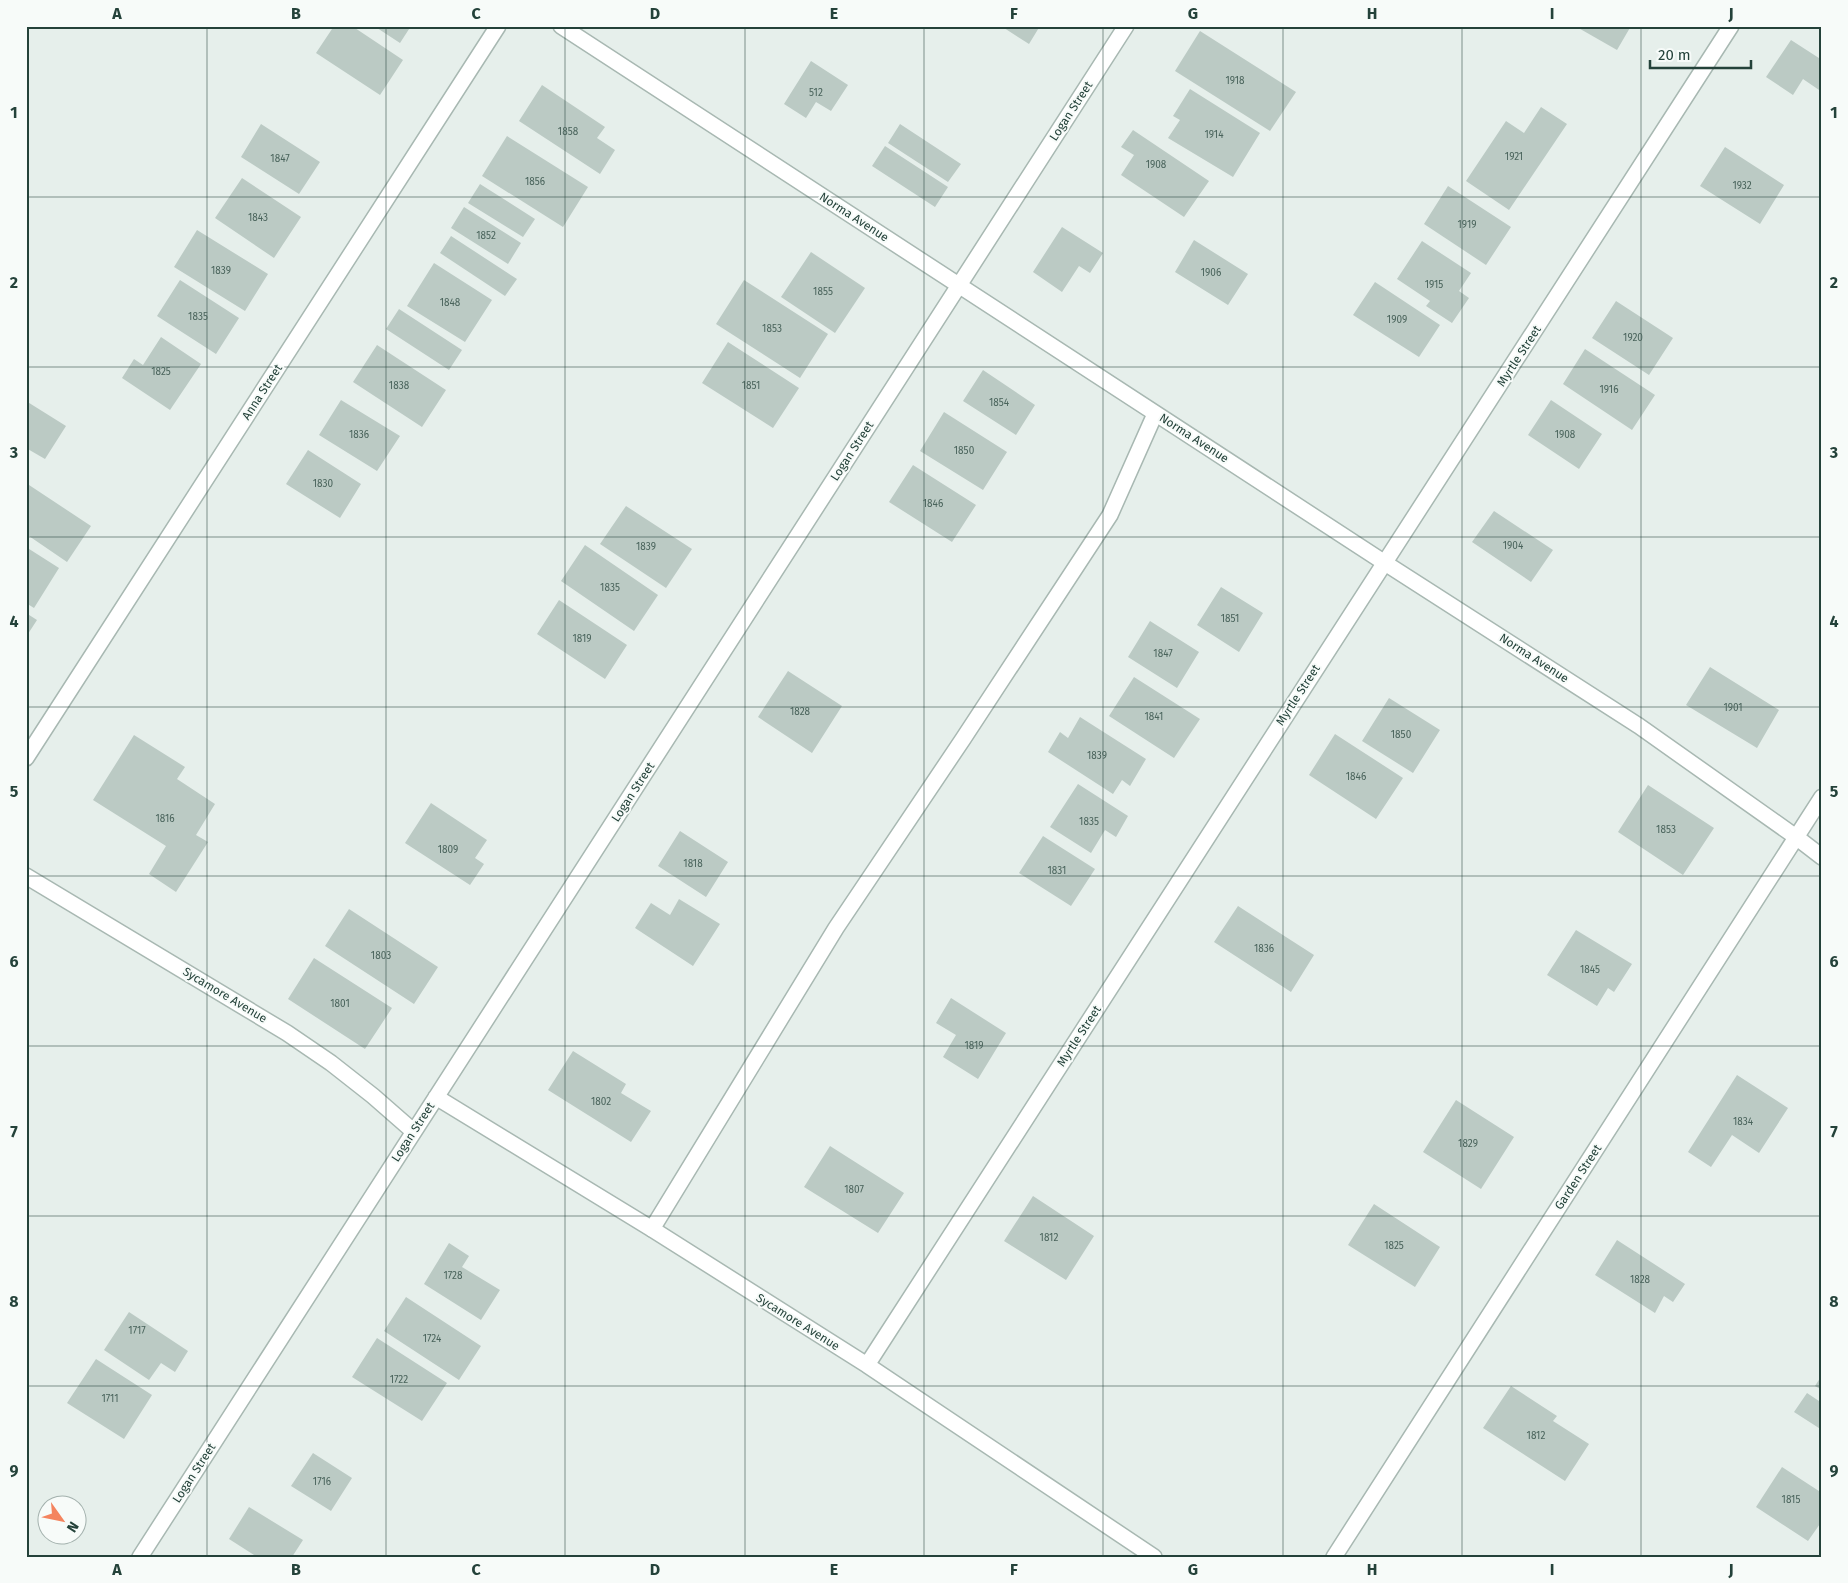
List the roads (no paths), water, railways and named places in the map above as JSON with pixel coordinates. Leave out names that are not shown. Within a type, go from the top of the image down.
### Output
[{"type":"street","name":"Anna Street","points":[[26,758],[498,26]]},
{"type":"street","name":"Norma Avenue","points":[[561,26],[1385,564],[1640,726],[1796,836],[1822,857]]},
{"type":"street","name":"Logan Street","points":[[140,1557],[1126,26]]},
{"type":"street","name":"Myrtle Street","points":[[867,1365],[1731,26]]},
{"type":"street","points":[[652,1229],[836,928],[1110,515],[1156,414]]},
{"type":"street","name":"Garden Street","points":[[1334,1557],[1822,797]]},
{"type":"street","name":"Sycamore Avenue","points":[[26,876],[287,1032],[345,1074],[413,1131]]},
{"type":"street","name":"Sycamore Avenue","points":[[436,1098],[652,1229],[867,1365],[1154,1557]]}]
